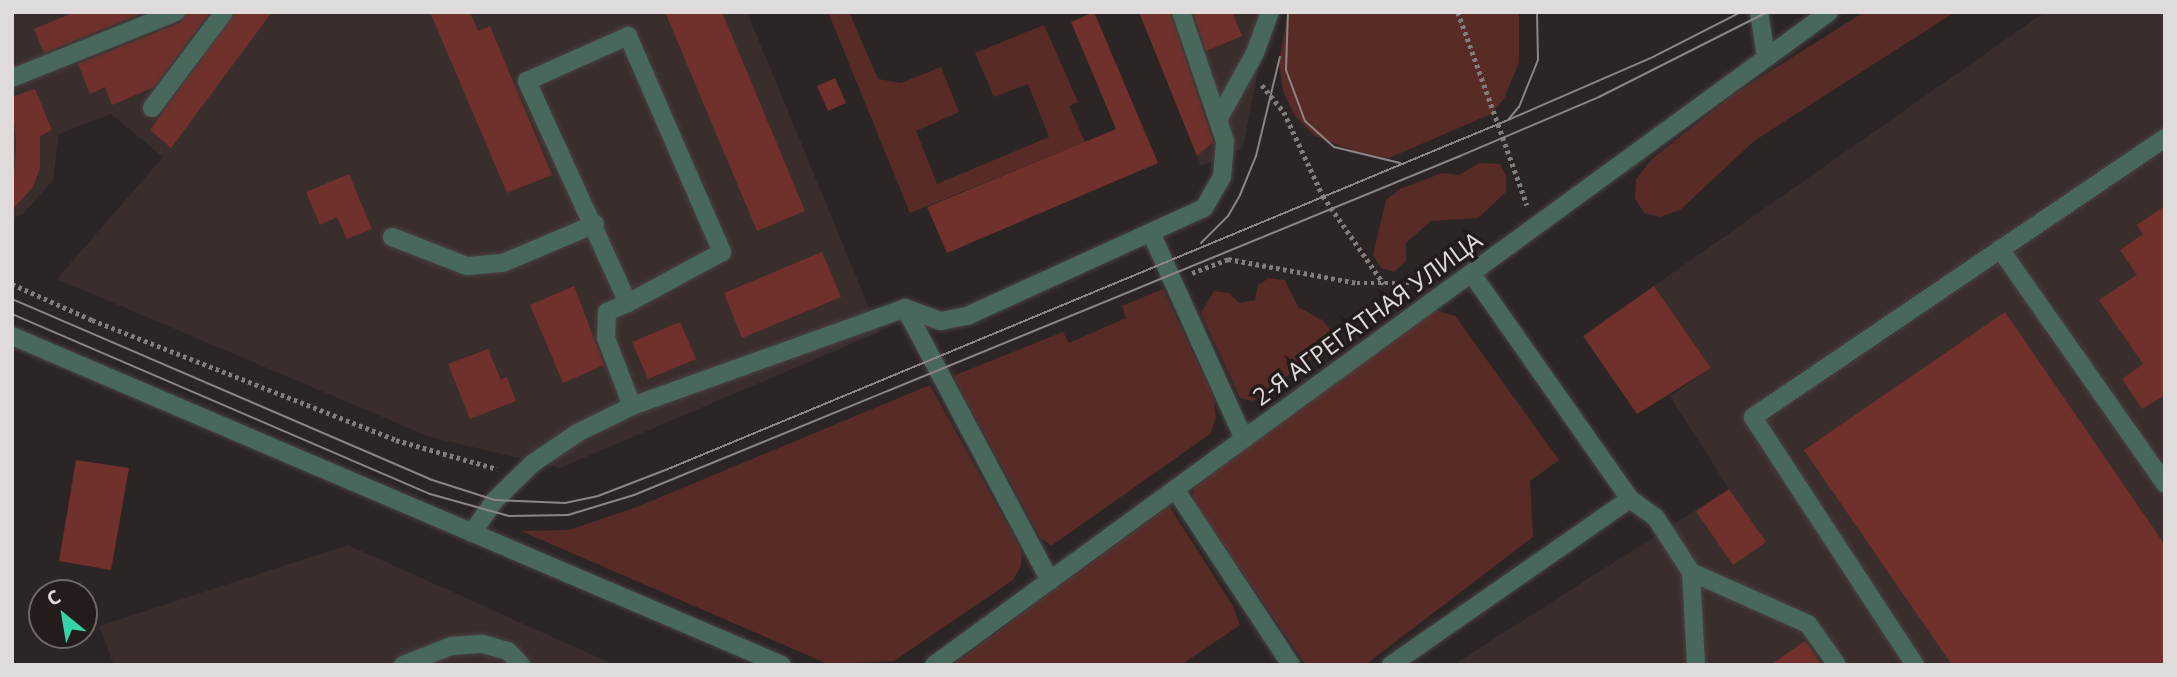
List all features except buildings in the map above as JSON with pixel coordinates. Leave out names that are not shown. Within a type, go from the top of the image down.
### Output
[{"type":"street","points":[[12,78],[176,12]]},
{"type":"street","points":[[152,108],[224,12]]},
{"type":"street","points":[[472,533],[522,472],[563,441],[632,406],[905,308],[926,317],[953,320],[1204,208],[1218,188],[1226,153],[1220,116],[1181,12]]},
{"type":"street","points":[[1220,116],[1248,68],[1270,12]]},
{"type":"street","points":[[1759,12],[1766,57]]},
{"type":"street","name":"2-Я АГРЕГАТНАЯ УЛИЦА","points":[[934,665],[1829,12]]},
{"type":"street","points":[[628,303],[595,224],[527,81],[628,36],[722,252],[628,303],[607,312],[606,338],[632,406]]},
{"type":"street","points":[[1915,665],[1753,417],[2165,138]]},
{"type":"street","points":[[392,237],[467,266],[503,263],[595,224]]},
{"type":"street","points":[[1152,233],[1244,439]]},
{"type":"street","points":[[2000,249],[2165,484]]},
{"type":"street","points":[[1471,272],[1630,499],[1656,518],[1691,572],[1696,665]]},
{"type":"street","points":[[905,308],[1050,581]]},
{"type":"street","points":[[12,336],[782,665]]},
{"type":"street","points":[[1175,489],[1292,665]]},
{"type":"street","points":[[1391,665],[1630,499]]},
{"type":"street","points":[[1691,572],[1808,624],[1837,665]]},
{"type":"street","points":[[403,665],[452,646],[483,644],[508,651],[521,665]]},
{"type":"path","points":[[1458,12],[1535,225]]},
{"type":"path","points":[[1248,68],[1284,112],[1323,196],[1384,284]]},
{"type":"path","points":[[1172,281],[1228,259],[1300,275],[1384,284],[1433,280]]},
{"type":"path","points":[[12,284],[102,324],[396,440],[459,460],[522,472]]},
{"type":"shaded area","points":[[12,12],[747,12],[879,332],[560,468],[430,437],[57,279],[163,157],[111,114],[59,134],[53,180],[23,214],[12,218]]},
{"type":"shaded area","points":[[828,12],[849,12],[878,79],[901,83],[941,67],[959,112],[916,131],[937,184],[1049,137],[1028,84],[994,97],[975,53],[1044,25],[1078,102],[1069,106],[1085,142],[910,213]]},
{"type":"shaded area","points":[[1139,12],[1269,12],[1243,148],[1201,166]]},
{"type":"shaded area","points":[[1288,12],[1519,12],[1519,62],[1504,99],[1491,114],[1389,158],[1367,156],[1315,136],[1295,116],[1283,91],[1279,62]]},
{"type":"shaded area","points":[[1864,12],[1955,12],[1754,141],[1680,210],[1660,217],[1644,213],[1635,198],[1636,179],[1652,159],[1734,94]]},
{"type":"shaded area","points":[[2045,12],[2165,12],[2165,665],[1453,665],[1729,489],[1670,396],[1711,368],[1654,286]]},
{"type":"shaded area","points":[[1479,163],[1500,164],[1506,176],[1506,192],[1478,218],[1431,221],[1406,243],[1406,261],[1394,272],[1381,268],[1373,255],[1386,200],[1400,189],[1442,173],[1459,175]]},
{"type":"shaded area","points":[[1269,278],[1285,280],[1298,307],[1324,321],[1336,340],[1253,401],[1240,398],[1201,313],[1214,291],[1229,293],[1239,303],[1255,300],[1258,285]]},
{"type":"shaded area","points":[[1163,289],[1213,396],[1216,418],[1210,434],[1051,546],[1040,537],[953,376],[1063,332],[1069,343],[1126,318],[1122,306]]},
{"type":"shaded area","points":[[1435,310],[1455,316],[1559,460],[1530,481],[1533,537],[1365,665],[1306,665],[1192,499],[1194,487]]},
{"type":"shaded area","points":[[930,385],[1022,551],[1021,566],[1013,580],[894,661],[828,664],[521,531],[569,530],[637,507]]},
{"type":"shaded area","points":[[1169,506],[1233,606],[1240,625],[1181,665],[952,665]]},
{"type":"shaded area","points":[[348,545],[615,665],[114,665],[99,626]]},
{"type":"tram line","points":[[1288,12],[1286,70],[1305,121],[1334,147],[1400,163]]},
{"type":"tram line","points":[[1508,120],[1519,107],[1538,60],[1537,12]]},
{"type":"tram line","points":[[12,299],[429,479],[495,500],[565,503],[598,496],[668,469],[1508,120],[1655,56],[1741,12]]},
{"type":"tram line","points":[[12,314],[430,494],[509,516],[568,515],[634,495],[1460,156],[1599,97],[1767,12]]},
{"type":"tram line","points":[[1201,243],[1228,216],[1240,195],[1256,156],[1280,57]]}]
